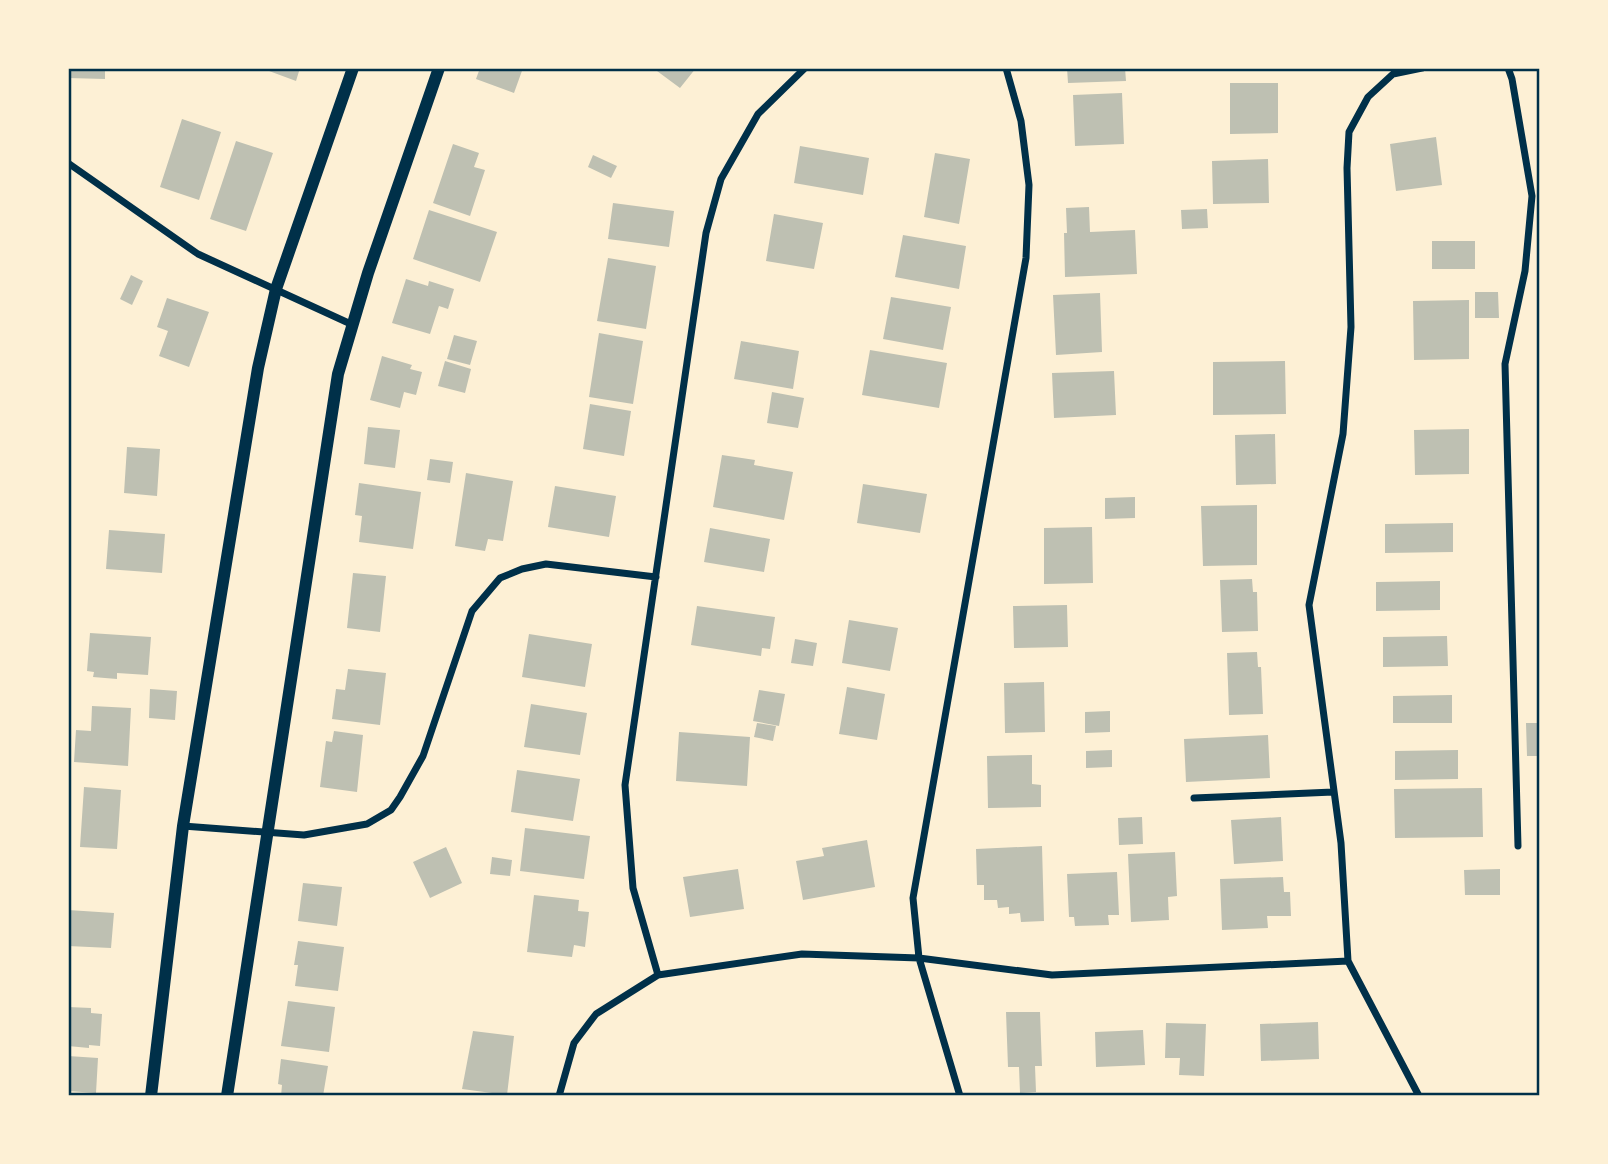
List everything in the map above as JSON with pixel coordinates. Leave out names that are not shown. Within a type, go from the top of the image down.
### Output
[{"type":"street","points":[[150,1096],[183,826],[258,368],[276,289],[353,68]]},
{"type":"street","points":[[227,1096],[338,374],[368,273],[439,68]]},
{"type":"street","points":[[658,975],[633,888],[625,785],[706,233],[721,179],[758,114],[805,68]]},
{"type":"street","points":[[960,1096],[919,958],[913,898],[1026,258],[1029,185],[1021,121],[1006,68]]},
{"type":"street","points":[[1419,1096],[1348,961],[1341,843],[1309,605],[1329,512],[1344,420],[1351,327],[1347,168],[1349,132],[1368,97],[1393,74],[1422,68]]},
{"type":"street","points":[[1508,68],[1532,196],[1525,271],[1505,364],[1518,846]]},
{"type":"street","points":[[68,163],[198,254],[353,325]]},
{"type":"street","points":[[183,826],[304,835],[367,824],[391,810],[423,756],[472,611],[500,578],[522,569],[546,564],[656,577]]},
{"type":"street","points":[[1194,798],[1333,792]]},
{"type":"street","points":[[559,1096],[574,1043],[596,1014],[658,975],[802,954],[919,958],[1052,975],[1348,961]]},
{"type":"building","points":[[68,68],[105,68],[105,79],[68,78]]},
{"type":"building","points":[[261,68],[300,68],[296,81]]},
{"type":"building","points":[[480,68],[523,68],[514,93],[476,79]]},
{"type":"building","points":[[659,68],[696,68],[680,88],[657,71]]},
{"type":"building","points":[[1067,68],[1125,68],[1126,81],[1068,83]]},
{"type":"building","points":[[1230,83],[1278,83],[1278,133],[1230,134]]},
{"type":"building","points":[[1122,93],[1124,144],[1075,146],[1073,95]]},
{"type":"building","points":[[182,119],[221,132],[199,200],[160,187]]},
{"type":"building","points":[[1436,137],[1442,185],[1396,191],[1390,144]]},
{"type":"building","points":[[236,141],[273,153],[246,231],[210,219]]},
{"type":"building","points":[[453,144],[479,153],[474,167],[485,170],[470,216],[433,203]]},
{"type":"building","points":[[800,146],[869,158],[863,195],[794,183]]},
{"type":"building","points":[[935,153],[970,159],[959,224],[924,217]]},
{"type":"building","points":[[593,155],[617,166],[611,178],[588,167]]},
{"type":"building","points":[[1268,159],[1269,203],[1213,204],[1212,161]]},
{"type":"building","points":[[613,203],[674,211],[669,247],[608,239]]},
{"type":"building","points":[[1089,207],[1090,232],[1135,230],[1137,274],[1065,277],[1066,208]]},
{"type":"building","points":[[1207,209],[1208,228],[1182,229],[1181,210]]},
{"type":"building","points":[[429,210],[497,232],[480,282],[413,259]]},
{"type":"building","points":[[774,214],[823,223],[814,269],[766,261]]},
{"type":"building","points":[[903,235],[966,246],[959,289],[895,277]]},
{"type":"building","points":[[1432,241],[1475,241],[1475,269],[1432,269]]},
{"type":"building","points":[[608,258],[656,266],[646,329],[597,321]]},
{"type":"building","points":[[131,275],[143,281],[132,305],[120,299]]},
{"type":"building","points":[[406,279],[428,286],[429,281],[454,289],[448,309],[439,306],[430,334],[392,323]]},
{"type":"building","points":[[1475,292],[1498,292],[1499,318],[1475,318]]},
{"type":"building","points":[[1100,293],[1102,352],[1056,355],[1053,295]]},
{"type":"building","points":[[891,297],[951,307],[943,350],[883,339]]},
{"type":"building","points":[[167,298],[209,312],[189,367],[159,356],[168,331],[157,327]]},
{"type":"building","points":[[1469,300],[1469,359],[1414,360],[1413,301]]},
{"type":"building","points":[[599,333],[643,341],[633,404],[589,397]]},
{"type":"building","points":[[454,335],[477,341],[470,365],[447,359]]},
{"type":"building","points":[[741,341],[799,351],[793,389],[734,379]]},
{"type":"building","points":[[870,350],[947,363],[939,408],[862,395]]},
{"type":"building","points":[[382,356],[412,365],[410,369],[422,372],[416,395],[404,392],[400,408],[370,400]]},
{"type":"building","points":[[445,361],[471,369],[465,393],[438,386]]},
{"type":"building","points":[[1285,361],[1286,414],[1213,415],[1213,362]]},
{"type":"building","points":[[1114,371],[1116,415],[1054,418],[1052,373]]},
{"type":"building","points":[[772,392],[804,398],[798,428],[767,423]]},
{"type":"building","points":[[590,404],[631,411],[624,456],[583,449]]},
{"type":"building","points":[[368,427],[400,430],[395,468],[364,464]]},
{"type":"building","points":[[1469,429],[1469,474],[1415,475],[1414,430]]},
{"type":"building","points":[[1275,434],[1276,484],[1236,485],[1235,435]]},
{"type":"building","points":[[127,447],[160,449],[157,496],[124,493]]},
{"type":"building","points":[[722,455],[755,460],[754,465],[793,472],[784,520],[713,507]]},
{"type":"building","points":[[430,459],[453,462],[450,483],[427,480]]},
{"type":"building","points":[[466,473],[513,481],[503,541],[488,539],[485,551],[455,546]]},
{"type":"building","points":[[359,483],[421,492],[413,549],[359,542],[362,516],[355,515]]},
{"type":"building","points":[[863,484],[927,494],[920,533],[857,523]]},
{"type":"building","points":[[555,486],[616,496],[609,537],[548,527]]},
{"type":"building","points":[[1135,497],[1135,518],[1105,519],[1105,498]]},
{"type":"building","points":[[1257,505],[1257,565],[1203,566],[1201,506]]},
{"type":"building","points":[[1453,523],[1453,552],[1385,553],[1385,524]]},
{"type":"building","points":[[1092,527],[1093,583],[1044,584],[1044,528]]},
{"type":"building","points":[[710,528],[770,539],[764,572],[704,562]]},
{"type":"building","points":[[109,530],[165,534],[162,573],[106,569]]},
{"type":"building","points":[[353,573],[386,576],[380,632],[347,628]]},
{"type":"building","points":[[1252,579],[1253,592],[1257,592],[1258,631],[1222,632],[1220,580]]},
{"type":"building","points":[[1440,581],[1440,610],[1376,611],[1376,582]]},
{"type":"building","points":[[1067,605],[1068,647],[1014,648],[1013,606]]},
{"type":"building","points":[[697,606],[775,617],[770,649],[762,648],[761,656],[691,645]]},
{"type":"building","points":[[849,620],[898,628],[890,671],[842,663]]},
{"type":"building","points":[[90,633],[151,637],[148,675],[117,673],[117,679],[93,677],[94,672],[87,671]]},
{"type":"building","points":[[529,634],[592,644],[585,687],[522,677]]},
{"type":"building","points":[[1447,636],[1448,666],[1383,667],[1383,637]]},
{"type":"building","points":[[795,639],[817,643],[813,666],[791,663]]},
{"type":"building","points":[[1257,652],[1258,667],[1261,667],[1263,714],[1229,715],[1227,653]]},
{"type":"building","points":[[348,669],[386,673],[380,725],[332,719],[336,689],[345,690]]},
{"type":"building","points":[[1044,682],[1045,732],[1005,733],[1004,683]]},
{"type":"building","points":[[847,687],[885,694],[877,740],[839,734]]},
{"type":"building","points":[[150,689],[177,691],[175,720],[149,718]]},
{"type":"building","points":[[759,690],[785,694],[779,726],[753,721]]},
{"type":"building","points":[[1452,695],[1452,723],[1393,723],[1393,696]]},
{"type":"building","points":[[531,704],[587,713],[580,755],[524,747]]},
{"type":"building","points":[[92,706],[131,708],[128,766],[74,762],[76,730],[91,731]]},
{"type":"building","points":[[1110,711],[1110,732],[1085,733],[1085,712]]},
{"type":"building","points":[[757,723],[776,726],[773,741],[754,737]]},
{"type":"building","points":[[1526,723],[1540,723],[1540,756],[1527,756]]},
{"type":"building","points":[[334,731],[363,735],[357,792],[320,787],[326,741],[332,742]]},
{"type":"building","points":[[679,732],[750,737],[747,786],[676,781]]},
{"type":"building","points":[[1268,735],[1270,778],[1186,782],[1184,739]]},
{"type":"building","points":[[1112,750],[1112,767],[1086,768],[1086,751]]},
{"type":"building","points":[[1458,750],[1458,779],[1395,780],[1395,751]]},
{"type":"building","points":[[1032,755],[1032,784],[1041,785],[1041,807],[988,808],[987,756]]},
{"type":"building","points":[[517,770],[580,779],[573,821],[511,812]]},
{"type":"building","points":[[84,787],[121,790],[117,849],[80,847]]},
{"type":"building","points":[[1482,788],[1483,837],[1395,838],[1394,789]]},
{"type":"building","points":[[1142,817],[1143,844],[1119,845],[1118,818]]},
{"type":"building","points":[[1281,817],[1283,861],[1234,864],[1231,820]]},
{"type":"building","points":[[525,828],[590,836],[584,879],[520,871]]},
{"type":"building","points":[[867,840],[875,887],[803,900],[796,861],[824,856],[822,848]]},
{"type":"building","points":[[1042,846],[1044,921],[1021,922],[1020,913],[1009,914],[1009,907],[998,908],[997,900],[984,900],[984,885],[977,885],[976,849]]},
{"type":"building","points":[[446,847],[462,883],[430,898],[413,862]]},
{"type":"building","points":[[1175,852],[1177,896],[1168,897],[1169,920],[1131,922],[1128,854]]},
{"type":"building","points":[[492,857],[512,860],[510,876],[490,874]]},
{"type":"building","points":[[738,869],[744,909],[690,917],[683,877]]},
{"type":"building","points":[[1500,869],[1500,895],[1465,895],[1464,870]]},
{"type":"building","points":[[1117,872],[1119,915],[1108,915],[1109,925],[1075,926],[1074,917],[1069,917],[1067,874]]},
{"type":"building","points":[[1283,877],[1284,892],[1290,892],[1291,916],[1267,916],[1268,928],[1222,930],[1220,879]]},
{"type":"building","points":[[303,883],[342,887],[337,926],[298,921]]},
{"type":"building","points":[[534,895],[579,900],[578,911],[589,912],[585,947],[574,945],[572,957],[527,952]]},
{"type":"building","points":[[68,910],[114,913],[111,948],[68,946]]},
{"type":"building","points":[[298,941],[344,947],[338,991],[295,986],[298,965],[294,965]]},
{"type":"building","points":[[288,1001],[335,1007],[329,1052],[281,1046]]},
{"type":"building","points":[[68,1007],[91,1008],[91,1013],[102,1014],[100,1046],[68,1046]]},
{"type":"building","points":[[1006,1012],[1040,1012],[1042,1066],[1035,1066],[1036,1092],[1020,1093],[1019,1067],[1008,1067]]},
{"type":"building","points":[[1318,1022],[1319,1059],[1261,1061],[1260,1024]]},
{"type":"building","points":[[1166,1023],[1206,1024],[1204,1076],[1179,1075],[1180,1058],[1165,1058]]},
{"type":"building","points":[[1143,1030],[1145,1065],[1096,1067],[1095,1032]]},
{"type":"building","points":[[473,1031],[514,1036],[507,1095],[462,1089]]},
{"type":"building","points":[[68,1056],[98,1058],[96,1093],[68,1091]]},
{"type":"building","points":[[281,1059],[328,1066],[323,1096],[281,1096],[282,1085],[278,1084]]}]
